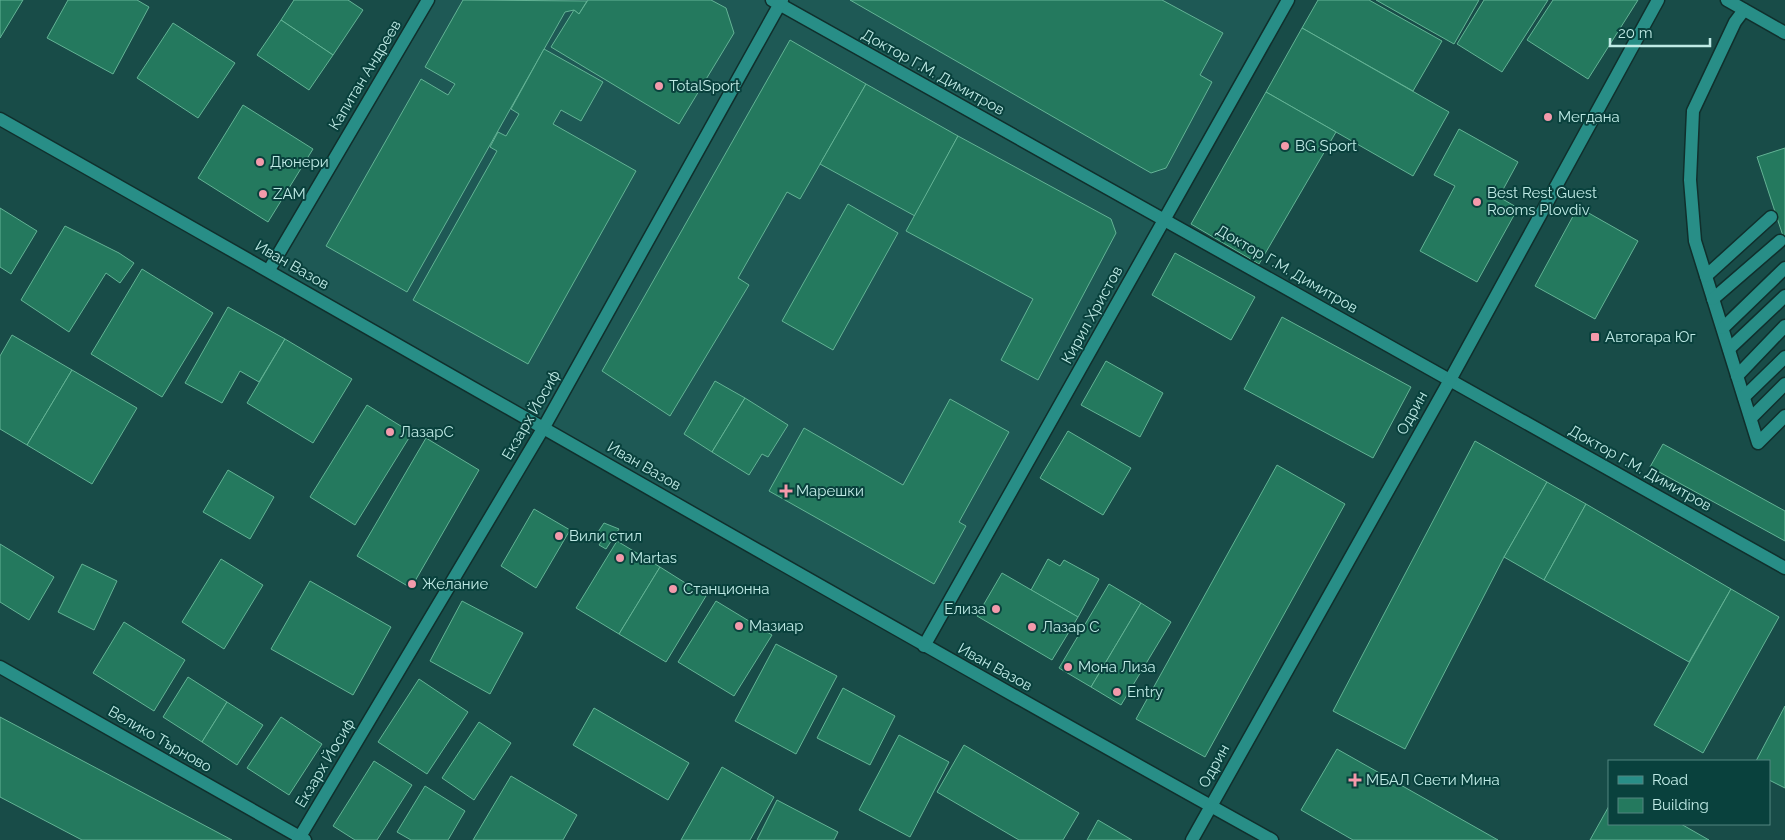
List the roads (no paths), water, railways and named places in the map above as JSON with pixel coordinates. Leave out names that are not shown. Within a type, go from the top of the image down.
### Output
[{"type":"street","name":"Капитан Андреев","points":[[269,270],[428,0]]},
{"type":"street","name":"Кирил Христов","points":[[924,646],[1288,0]]},
{"type":"street","name":"Одрин","points":[[1192,840],[1450,380],[1658,0]]},
{"type":"street","points":[[1727,0],[1785,33]]},
{"type":"street","name":"Доктор Г.М. Димитров","points":[[778,2],[1785,568]]},
{"type":"street","name":"Екзарх Йосиф","points":[[301,839],[544,427],[778,2]]},
{"type":"street","points":[[1744,10],[1735,22],[1693,111],[1690,180],[1695,240],[1758,443],[1785,416]]},
{"type":"street","name":"Иван Вазов","points":[[0,119],[269,270],[924,646],[1272,840]]},
{"type":"street","points":[[1706,276],[1771,216]]},
{"type":"street","points":[[1713,299],[1780,241]]},
{"type":"street","points":[[1723,328],[1785,268]]},
{"type":"street","points":[[1729,349],[1785,296]]},
{"type":"street","points":[[1737,376],[1785,326]]},
{"type":"street","points":[[1744,397],[1785,357]]},
{"type":"street","points":[[1751,418],[1785,384]]},
{"type":"street","name":"Велико Търново","points":[[0,667],[301,839]]},
{"type":"place","name":"TotalSport","points":[[659,86]]},
{"type":"place","name":"Мегдана","points":[[1548,117]]},
{"type":"place","name":"BG Sport","points":[[1285,146]]},
{"type":"place","name":"Дюнери","points":[[260,162]]},
{"type":"place","name":"ZAM","points":[[263,194]]},
{"type":"place","name":"Best Rest Guest Rooms Plovdiv","points":[[1477,202]]},
{"type":"place","name":"Автогара Юг","points":[[1595,337]]},
{"type":"place","name":"ЛазарС","points":[[390,432]]},
{"type":"place","name":"Марешки","points":[[786,491]]},
{"type":"place","name":"Вили стил","points":[[559,536]]},
{"type":"place","name":"Martas","points":[[620,558]]},
{"type":"place","name":"Желание","points":[[412,584]]},
{"type":"place","name":"Станционна","points":[[673,589]]},
{"type":"place","name":"Елиза","points":[[996,609]]},
{"type":"place","name":"Мазиар","points":[[739,626]]},
{"type":"place","name":"Лазар С","points":[[1032,627]]},
{"type":"place","name":"Мона Лиза","points":[[1068,667]]},
{"type":"place","name":"Entry","points":[[1117,692]]},
{"type":"place","name":"МБАЛ Свети Мина","points":[[1355,780]]}]
